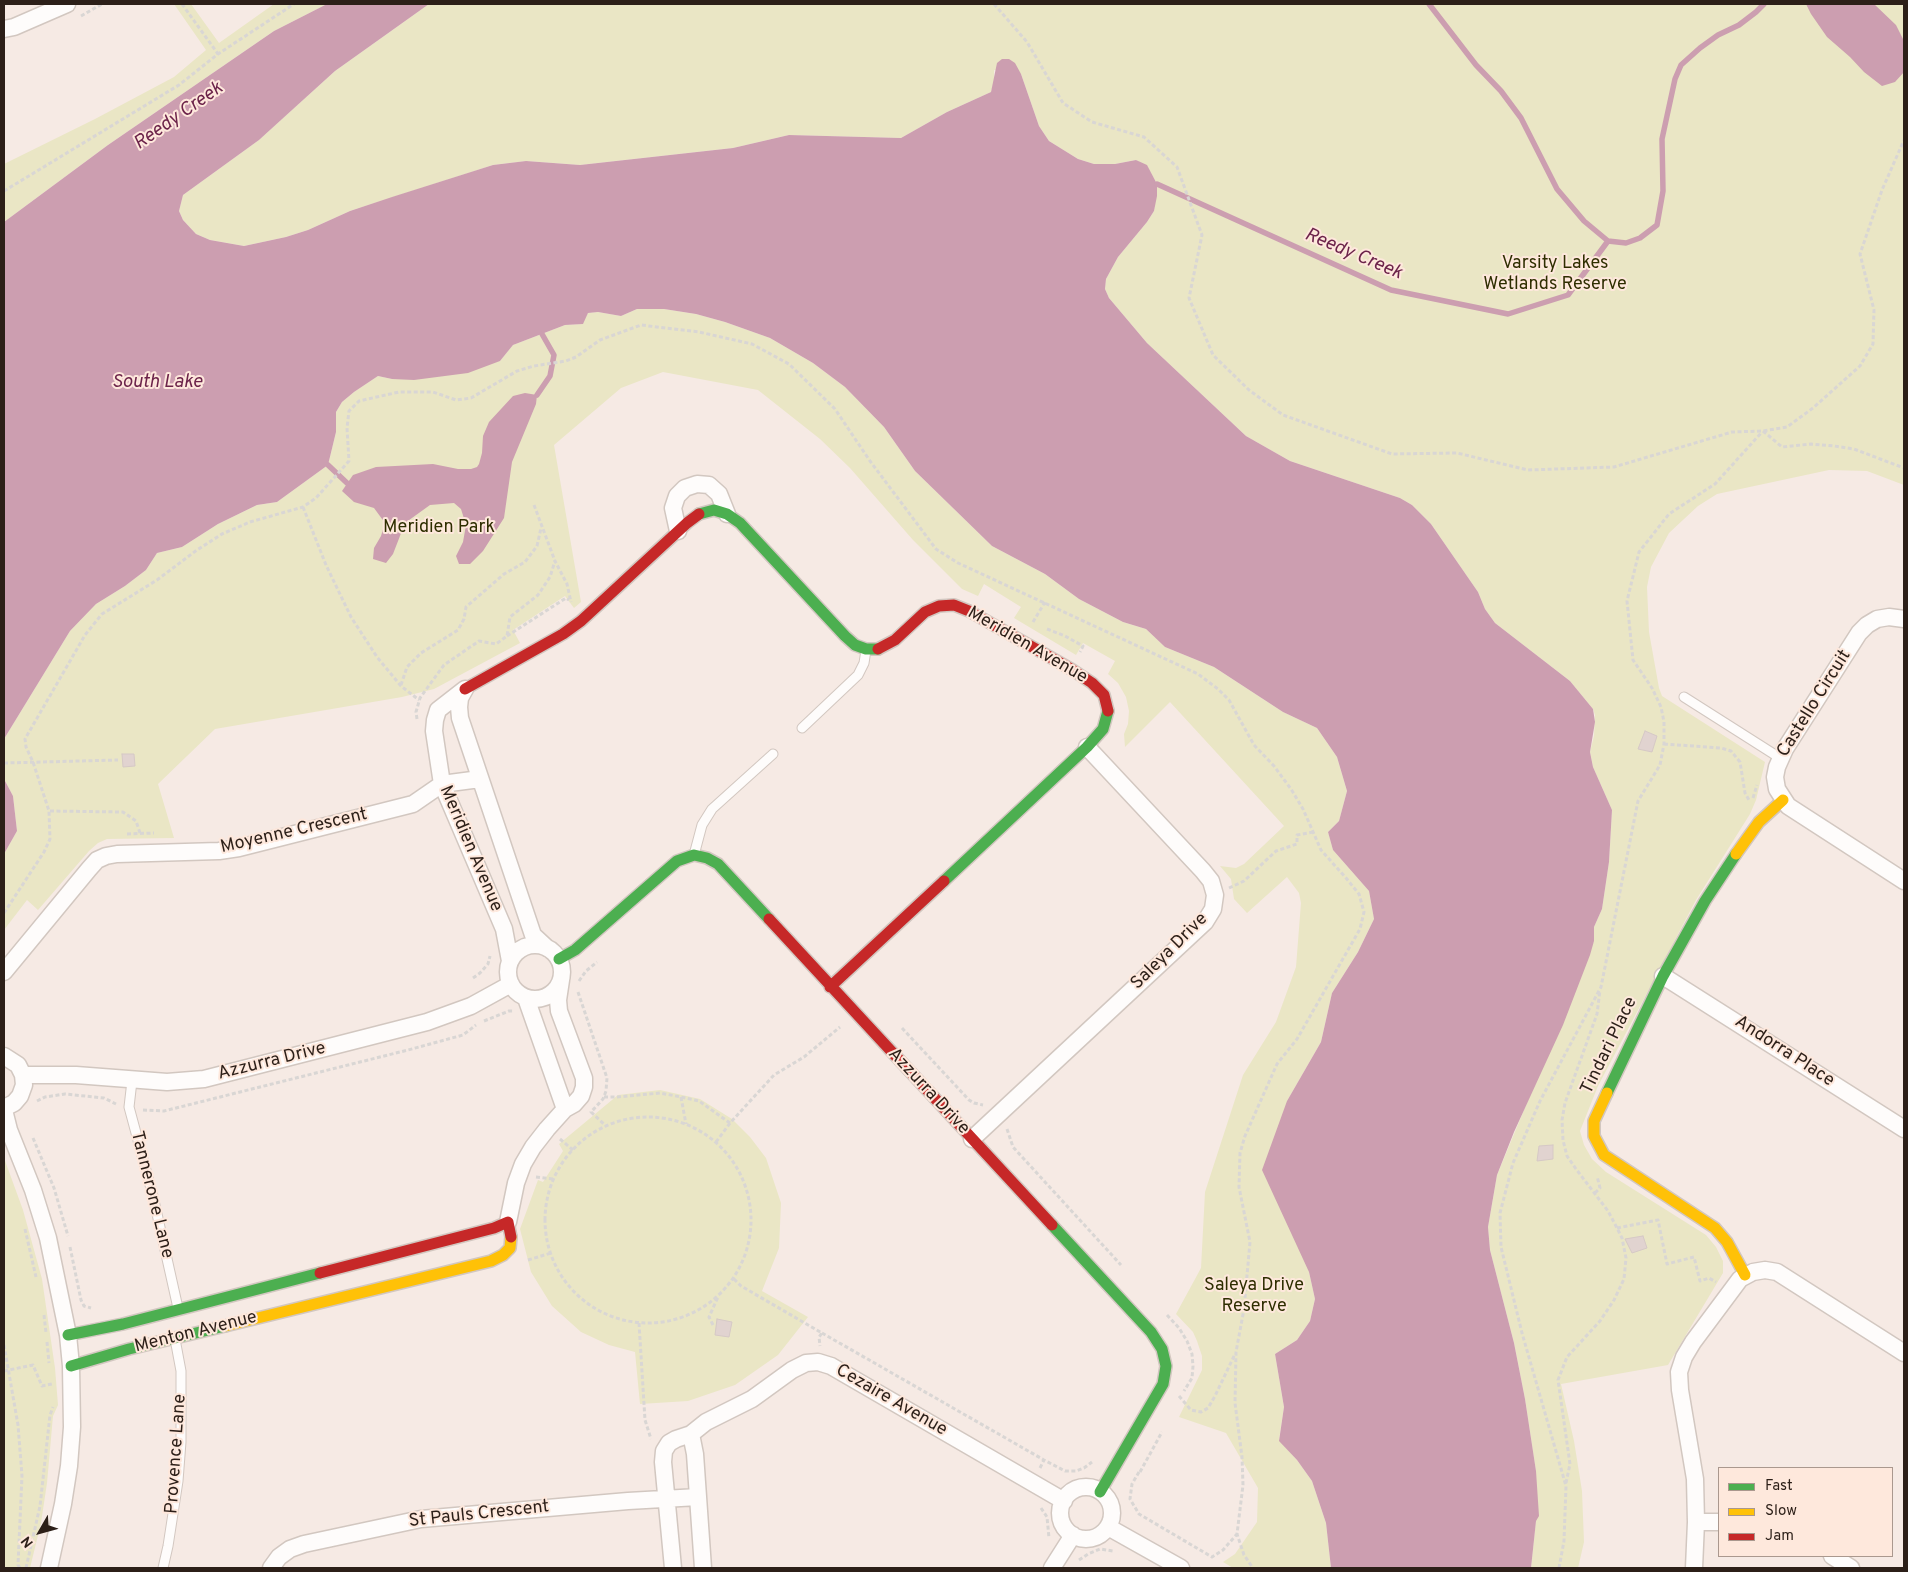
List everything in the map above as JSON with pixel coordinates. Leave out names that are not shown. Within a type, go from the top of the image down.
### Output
[{"type":"street","points":[[4,29],[14,27],[67,4]]},
{"type":"street","points":[[678,531],[673,508],[677,496],[685,488],[697,484],[709,485],[719,494],[727,514],[740,523],[845,636],[855,645],[866,649]]},
{"type":"street","name":"Meridien Avenue","points":[[510,961],[504,930],[442,784],[434,732],[438,710],[465,688],[563,634],[581,621],[678,531],[699,514],[714,510],[727,514]]},
{"type":"street","name":"Meridien Avenue","points":[[830,987],[1087,747],[1103,729],[1108,711],[1104,695],[1092,683],[969,611],[954,605],[939,606],[925,612],[895,640],[884,647],[875,650],[866,649]]},
{"type":"street","name":"Castello Circuit","points":[[1783,800],[1776,789],[1775,777],[1780,758],[1859,633],[1877,619],[1889,617],[1904,619]]},
{"type":"street","name":"Meridien Avenue","points":[[465,688],[460,698],[460,718],[480,779],[534,935],[553,954]]},
{"type":"street","name":"Saleya Drive","points":[[972,1139],[1205,922],[1213,909],[1215,895],[1210,881],[1203,871],[1087,747]]},
{"type":"street","name":"Moyenne Crescent","points":[[4,972],[88,868],[97,860],[106,856],[117,854],[219,851],[239,848],[413,804],[442,784],[480,779]]},
{"type":"street","points":[[1783,800],[1799,814],[1904,881]]},
{"type":"street","name":"Tindari Place","points":[[1745,1275],[1727,1242],[1715,1228],[1611,1160],[1600,1150],[1594,1136],[1594,1121],[1663,976],[1718,880],[1765,814],[1783,800]]},
{"type":"street","points":[[553,954],[575,950],[677,861],[694,855]]},
{"type":"street","name":"Azzurra Drive","points":[[694,855],[707,858],[718,864],[1151,1332],[1162,1349],[1166,1366],[1163,1384],[1100,1492]]},
{"type":"street","points":[[526,998],[565,1109],[574,1104],[581,1096],[584,1078],[559,1011],[558,1000],[561,980],[562,968],[553,954],[539,945],[523,948],[510,961],[508,975],[511,984],[518,993],[526,998],[539,999],[548,996],[557,988],[561,980]]},
{"type":"street","name":"Andorra Place","points":[[1663,976],[1904,1129]]},
{"type":"street","name":"Azzurra Drive","points":[[23,1075],[76,1075],[167,1082],[204,1079],[361,1040],[446,1016],[471,1006],[511,984]]},
{"type":"street","points":[[4,1056],[18,1065],[23,1075],[24,1084],[20,1096],[14,1103],[4,1109],[9,1130],[33,1190],[48,1238],[68,1335],[72,1366],[72,1427],[69,1466],[56,1537],[48,1568]]},
{"type":"street","name":"Menton Avenue","points":[[72,1366],[128,1349],[491,1261],[503,1255],[510,1248],[511,1235],[508,1222],[516,1183],[523,1164],[533,1146],[565,1109]]},
{"type":"street","name":"Menton Avenue","points":[[68,1335],[99,1330],[178,1308],[494,1228],[508,1222]]},
{"type":"street","points":[[1694,1568],[1695,1479],[1680,1390],[1679,1372],[1684,1357],[1693,1342],[1735,1284],[1745,1275],[1765,1270],[1777,1272],[1904,1353]]},
{"type":"street","points":[[316,1274],[322,1303]]},
{"type":"street","name":"Cezaire Avenue","points":[[664,1451],[669,1443],[691,1434],[706,1422],[752,1399],[792,1370],[806,1363],[818,1362],[831,1366],[1064,1500]]},
{"type":"street","points":[[691,1434],[695,1454],[703,1568]]},
{"type":"street","points":[[664,1451],[663,1462],[673,1568]]},
{"type":"street","points":[[1080,1488],[1100,1492],[1105,1496],[1111,1508],[1111,1521],[1108,1527],[1095,1538],[1084,1539],[1073,1535],[1064,1526],[1062,1520],[1061,1513],[1064,1500],[1080,1488]]},
{"type":"street","name":"St Pauls Crescent","points":[[271,1568],[279,1557],[290,1549],[304,1544],[421,1519],[666,1498],[698,1497]]},
{"type":"street","points":[[1696,1522],[1718,1522]]},
{"type":"street","points":[[1108,1527],[1181,1568]]},
{"type":"street","points":[[1052,1568],[1073,1535]]},
{"type":"street","points":[[1834,1557],[1851,1568]]},
{"type":"lane","points":[[802,728],[858,675],[864,662],[866,649]]},
{"type":"lane","points":[[1684,697],[1780,758]]},
{"type":"lane","points":[[694,855],[702,825],[712,809],[773,754]]},
{"type":"lane","name":"Tannerone Lane","points":[[132,1080],[129,1107],[153,1196],[178,1308]]},
{"type":"lane","name":"Provence Lane","points":[[163,1568],[178,1481],[181,1442],[181,1371],[175,1339]]},
{"type":"path","points":[[182,4],[218,54]]},
{"type":"path","points":[[4,192],[179,85],[218,54],[294,4]]},
{"type":"path","points":[[994,4],[1027,42],[1063,102],[1092,122],[1144,137],[1178,167],[1202,235],[1189,298],[1213,355],[1249,390],[1283,415],[1392,454],[1457,453],[1528,470],[1614,467],[1732,432],[1763,431],[1787,427],[1813,408],[1860,366],[1873,344],[1874,310],[1860,254],[1882,190],[1904,140]]},
{"type":"path","points":[[4,914],[44,852],[50,839],[49,811],[33,762],[26,747],[25,739],[85,635],[102,614],[156,580],[222,534],[250,522],[303,507],[316,498],[349,461],[347,428],[349,411],[359,401],[400,392],[433,392],[456,400],[471,398],[517,371],[566,361],[576,357],[600,340],[641,325],[699,332],[752,344],[789,364],[835,409],[870,461],[936,549],[958,563],[1198,674],[1218,689],[1229,700],[1254,745],[1274,766],[1291,789],[1321,850],[1358,894],[1364,912],[1360,929],[1297,1039],[1277,1064],[1245,1136],[1240,1154],[1239,1187],[1250,1242],[1244,1309],[1236,1352],[1235,1403],[1242,1457],[1243,1486],[1237,1534],[1244,1555],[1253,1568]]},
{"type":"path","points":[[1763,431],[1782,447],[1812,444],[1854,449],[1904,468]]},
{"type":"path","points":[[1559,1568],[1564,1541],[1566,1486],[1570,1464],[1558,1380],[1567,1357],[1600,1321],[1614,1300],[1624,1279],[1626,1258],[1622,1238],[1608,1211],[1567,1156],[1562,1120],[1565,1103],[1597,1014],[1638,801],[1660,764],[1664,744],[1664,722],[1661,707],[1652,688],[1633,660],[1627,601],[1639,552],[1669,514],[1715,484],[1763,431]]},
{"type":"path","points":[[417,726],[416,712],[418,700],[444,665],[479,641],[496,644],[566,598],[570,600],[567,584],[541,528],[534,505]]},
{"type":"path","points":[[303,507],[326,565],[351,617],[377,657],[401,686],[418,700]]},
{"type":"path","points":[[401,686],[407,667],[425,650],[458,630],[464,619],[466,607],[504,574],[525,562],[537,546],[541,528]]},
{"type":"path","points":[[507,636],[510,617],[538,595],[550,577],[555,561]]},
{"type":"path","points":[[1028,620],[1033,622],[1045,602]]},
{"type":"path","points":[[1042,627],[1084,646],[1071,669]]},
{"type":"path","points":[[1664,744],[1721,748],[1731,751],[1740,762],[1745,793],[1749,802],[1765,814]]},
{"type":"path","points":[[4,762],[118,760]]},
{"type":"path","points":[[49,811],[123,812],[136,821],[140,833]]},
{"type":"path","points":[[1215,895],[1244,881],[1276,851],[1297,844],[1296,835],[1313,832]]},
{"type":"path","points":[[124,834],[159,833]]},
{"type":"path","points":[[601,958],[586,972],[580,981],[578,992],[607,1078],[604,1097],[592,1112],[606,1126]]},
{"type":"path","points":[[1566,1486],[1525,1342],[1501,1247],[1500,1213],[1514,1163],[1540,1101],[1601,987]]},
{"type":"path","points":[[141,1110],[164,1111],[408,1050],[463,1035],[475,1025],[509,1011],[516,1011]]},
{"type":"path","points":[[716,1142],[730,1123],[774,1075],[804,1057],[844,1023]]},
{"type":"path","points":[[899,1025],[969,1100],[986,1106]]},
{"type":"path","points":[[604,1097],[617,1098],[660,1093],[681,1097],[699,1101],[730,1123]]},
{"type":"path","points":[[32,1106],[35,1102],[45,1097],[65,1094],[104,1098],[118,1104]]},
{"type":"path","points":[[681,1097],[686,1124]]},
{"type":"path","points":[[646,1117],[686,1124],[707,1135],[728,1154],[745,1183],[752,1216],[751,1233],[742,1265],[734,1280],[718,1297],[690,1316],[673,1321],[639,1323],[610,1316],[584,1302],[564,1280],[551,1254],[546,1235],[545,1216],[553,1179],[562,1164],[582,1140],[606,1126],[632,1118],[646,1117]]},
{"type":"path","points":[[29,1132],[36,1143],[64,1220],[81,1300],[84,1306],[98,1308]]},
{"type":"path","points":[[564,1134],[560,1138],[561,1141],[573,1150]]},
{"type":"path","points":[[1617,1228],[1658,1220],[1667,1264],[1694,1257],[1700,1281],[1709,1278],[1720,1285]]},
{"type":"path","points":[[24,1225],[37,1280]]},
{"type":"path","points":[[526,1260],[551,1254]]},
{"type":"path","points":[[713,1325],[709,1317],[718,1297]]},
{"type":"path","points":[[43,1308],[50,1364]]},
{"type":"path","points":[[639,1323],[645,1420],[652,1447],[664,1451]]},
{"type":"path","points":[[822,1333],[1065,1471],[1084,1468],[1104,1450],[1140,1472],[1132,1484],[1130,1499],[1139,1514],[1212,1557],[1223,1550],[1237,1534]]},
{"type":"path","points":[[4,1345],[18,1425],[22,1476],[18,1565],[20,1568]]},
{"type":"path","points":[[1163,1384],[1177,1394],[1192,1410],[1201,1412],[1208,1408],[1215,1396],[1236,1352]]},
{"type":"path","points":[[4,1371],[33,1365],[42,1386],[52,1384],[53,1393]]},
{"type":"path","points":[[26,1568],[40,1506],[50,1415],[54,1403]]},
{"type":"path","points":[[1032,1482],[1044,1460]]},
{"type":"path","points":[[1076,1564],[1088,1554],[1100,1549],[1113,1551],[1121,1555]]},
{"type":"green space","points":[[174,4],[191,4],[219,43],[274,4],[327,4],[274,31],[108,145],[4,222],[4,164],[174,77],[206,50]]},
{"type":"green space","name":"Varsity Lakes Wetlands Reserve","points":[[429,4],[1904,4],[1904,485],[1867,471],[1829,470],[1717,494],[1698,506],[1669,533],[1651,567],[1647,587],[1649,632],[1662,696],[1765,762],[1756,800],[1750,814],[1696,900],[1598,1086],[1580,1131],[1584,1145],[1592,1159],[1606,1172],[1706,1235],[1716,1247],[1723,1261],[1723,1273],[1668,1365],[1561,1384],[1574,1441],[1582,1491],[1584,1542],[1578,1568],[1531,1568],[1536,1520],[1536,1471],[1514,1343],[1490,1250],[1488,1227],[1497,1175],[1594,941],[1594,927],[1602,909],[1609,862],[1612,810],[1593,767],[1590,752],[1594,736],[1595,715],[1593,709],[1570,681],[1495,623],[1485,609],[1478,592],[1431,524],[1412,505],[1400,498],[1290,461],[1246,436],[1147,343],[1109,298],[1105,289],[1106,279],[1118,257],[1154,211],[1157,184],[1147,166],[1136,160],[1115,164],[1094,164],[1078,159],[1049,141],[1039,126],[1021,74],[994,70],[994,82],[991,92],[947,112],[901,138],[789,135],[733,148],[580,165],[526,161],[493,165],[350,211],[308,230],[286,237],[244,246],[210,240],[196,234],[183,220],[179,211],[183,195],[259,140],[335,71]]},
{"type":"green space","name":"Meridien Park","points":[[637,309],[664,309],[696,314],[725,322],[770,338],[813,363],[845,387],[884,427],[915,471],[992,546],[1045,574],[1079,599],[1123,622],[1146,629],[1165,647],[1214,667],[1283,712],[1317,728],[1337,757],[1347,791],[1339,821],[1328,832],[1333,850],[1369,891],[1374,919],[1358,952],[1332,993],[1321,1042],[1287,1101],[1309,1272],[1315,1299],[1310,1321],[1297,1340],[1275,1354],[1284,1407],[1279,1440],[1312,1481],[1326,1523],[1331,1568],[1233,1568],[1223,1562],[1235,1554],[1257,1522],[1258,1488],[1226,1433],[1179,1417],[1202,1370],[1202,1356],[1193,1332],[1176,1314],[1201,1268],[1205,1192],[1243,1075],[1276,1022],[1296,967],[1301,903],[1299,893],[1287,877],[1247,913],[1234,899],[1231,879],[1220,866],[1236,868],[1244,864],[1284,826],[1170,702],[1125,747],[1124,734],[1128,724],[1129,711],[1126,697],[1118,683],[1108,674],[1115,661],[1083,643],[1076,655],[1014,618],[1021,607],[984,584],[978,596],[962,589],[913,540],[850,468],[820,439],[758,390],[663,372],[621,388],[554,445],[581,602],[574,608],[565,596],[513,630],[520,643],[434,689],[402,697],[215,729],[158,784],[174,838],[107,839],[98,843],[38,910],[27,900],[4,930],[4,854],[17,831],[13,796],[4,779],[4,739],[70,631],[96,604],[146,570],[157,553],[182,547],[218,524],[257,505],[277,502],[328,465],[336,432],[336,412],[342,402],[378,376],[392,379],[500,361],[513,345],[565,325],[582,324],[588,313],[598,312],[621,316]]},
{"type":"green space","points":[[660,1090],[700,1099],[732,1119],[750,1137],[766,1158],[781,1203],[779,1248],[762,1291],[808,1317],[778,1355],[735,1385],[688,1401],[640,1404],[635,1352],[609,1345],[581,1332],[552,1306],[531,1272],[520,1229],[538,1180],[543,1182],[563,1151],[559,1144],[618,1095]]},
{"type":"green space","points":[[4,1158],[23,1210],[42,1279],[55,1368],[58,1405],[53,1416],[47,1483],[41,1523],[30,1568],[4,1568]]},
{"type":"water","name":"South Lake","points":[[327,4],[429,4],[335,71],[259,140],[183,195],[179,211],[183,220],[196,234],[210,240],[244,246],[286,237],[308,230],[350,211],[493,165],[526,161],[580,165],[733,148],[789,135],[901,138],[947,112],[991,92],[997,63],[1002,59],[1009,59],[1015,63],[1021,74],[1039,126],[1049,141],[1078,159],[1094,164],[1115,164],[1136,160],[1147,165],[1157,184],[1154,211],[1118,257],[1106,279],[1105,289],[1109,298],[1147,343],[1246,436],[1290,461],[1400,498],[1412,505],[1431,524],[1478,592],[1485,609],[1495,623],[1570,681],[1593,709],[1595,722],[1590,752],[1593,767],[1612,810],[1609,862],[1602,909],[1594,927],[1594,941],[1590,955],[1563,1025],[1514,1132],[1497,1175],[1488,1227],[1490,1250],[1514,1343],[1536,1471],[1539,1516],[1536,1521],[1531,1568],[1331,1568],[1326,1523],[1312,1481],[1297,1460],[1279,1441],[1284,1407],[1275,1354],[1297,1340],[1310,1321],[1315,1299],[1309,1272],[1262,1170],[1287,1101],[1321,1042],[1332,993],[1358,952],[1374,919],[1369,891],[1333,850],[1328,832],[1339,821],[1347,791],[1337,757],[1317,728],[1283,712],[1214,667],[1165,647],[1146,629],[1123,622],[1079,599],[1045,574],[992,546],[915,471],[884,427],[845,387],[813,363],[770,338],[696,314],[664,309],[637,309],[621,316],[598,312],[588,313],[583,324],[565,325],[513,345],[500,361],[468,373],[414,380],[378,376],[342,402],[336,412],[336,432],[328,465],[277,502],[257,505],[218,524],[182,547],[157,553],[146,570],[96,604],[70,631],[4,739],[4,222],[108,145],[274,31]]},
{"type":"water","points":[[1806,4],[1874,4],[1896,25],[1904,41],[1904,72],[1895,82],[1882,86],[1864,72],[1827,37]]},
{"type":"water","points":[[525,393],[537,395],[536,404],[512,462],[504,518],[483,551],[470,564],[459,564],[456,556],[463,542],[466,525],[461,509],[454,503],[430,505],[405,523],[393,554],[386,563],[373,559],[374,548],[381,536],[385,523],[374,508],[354,502],[342,491],[353,475],[376,467],[433,464],[458,469],[477,467],[482,453],[483,436],[489,422],[513,396]]},
{"type":"water","points":[[4,779],[13,796],[17,831],[4,854]]},
{"type":"building","points":[[1645,731],[1657,736],[1652,752],[1638,749]]},
{"type":"building","points":[[122,754],[134,754],[135,766],[123,767]]},
{"type":"building","points":[[1553,1145],[1553,1159],[1537,1161],[1539,1146]]},
{"type":"building","points":[[1643,1236],[1647,1248],[1632,1253],[1625,1239]]},
{"type":"building","points":[[717,1319],[732,1322],[729,1337],[715,1335]]},
{"type":"waterway","name":"Reedy Creek","points":[[1429,4],[1476,65],[1501,91],[1521,118],[1557,189],[1584,221],[1608,241],[1626,243],[1640,238],[1657,225],[1663,191],[1662,139],[1675,79],[1681,65],[1700,48],[1718,35],[1739,25],[1764,4]]},
{"type":"waterway","name":"Reedy Creek","points":[[1157,184],[1391,290],[1508,314],[1568,295],[1608,241]]},
{"type":"waterway","points":[[537,395],[550,376],[554,355],[542,334]]},
{"type":"waterway","points":[[328,465],[347,483]]},
{"type":"traffic: fast","points":[[699,514],[714,510],[727,514],[740,523],[845,636],[855,645],[866,649],[878,649]]},
{"type":"traffic: fast","points":[[944,881],[1087,747],[1103,729],[1108,711]]},
{"type":"traffic: fast","points":[[1607,1093],[1663,976],[1705,901],[1736,854]]},
{"type":"traffic: fast","points":[[559,959],[575,950],[677,861],[694,855],[707,858],[718,864],[769,919]]},
{"type":"traffic: fast","points":[[1052,1225],[1151,1332],[1162,1349],[1166,1366],[1163,1384],[1100,1492]]},
{"type":"traffic: fast","points":[[68,1335],[123,1324],[320,1273]]},
{"type":"traffic: fast","points":[[71,1366],[129,1349],[225,1326]]},
{"type":"traffic: slow","points":[[1736,854],[1759,822],[1783,800]]},
{"type":"traffic: slow","points":[[1607,1093],[1594,1121],[1594,1136],[1604,1155],[1715,1228],[1727,1242],[1745,1275]]},
{"type":"traffic: slow","points":[[225,1326],[491,1261],[503,1255],[510,1248],[511,1237]]},
{"type":"traffic: jam","points":[[465,689],[563,634],[581,621],[699,514]]},
{"type":"traffic: jam","points":[[878,649],[895,640],[925,612],[939,606],[954,605],[969,611],[1092,683],[1104,695],[1108,711]]},
{"type":"traffic: jam","points":[[830,987],[944,881]]},
{"type":"traffic: jam","points":[[769,919],[1052,1225]]},
{"type":"traffic: jam","points":[[320,1273],[494,1228],[508,1222],[511,1237]]},
{"type":"park label","name":"Saleya Drive Reserve","points":[[1254,1296]]}]
